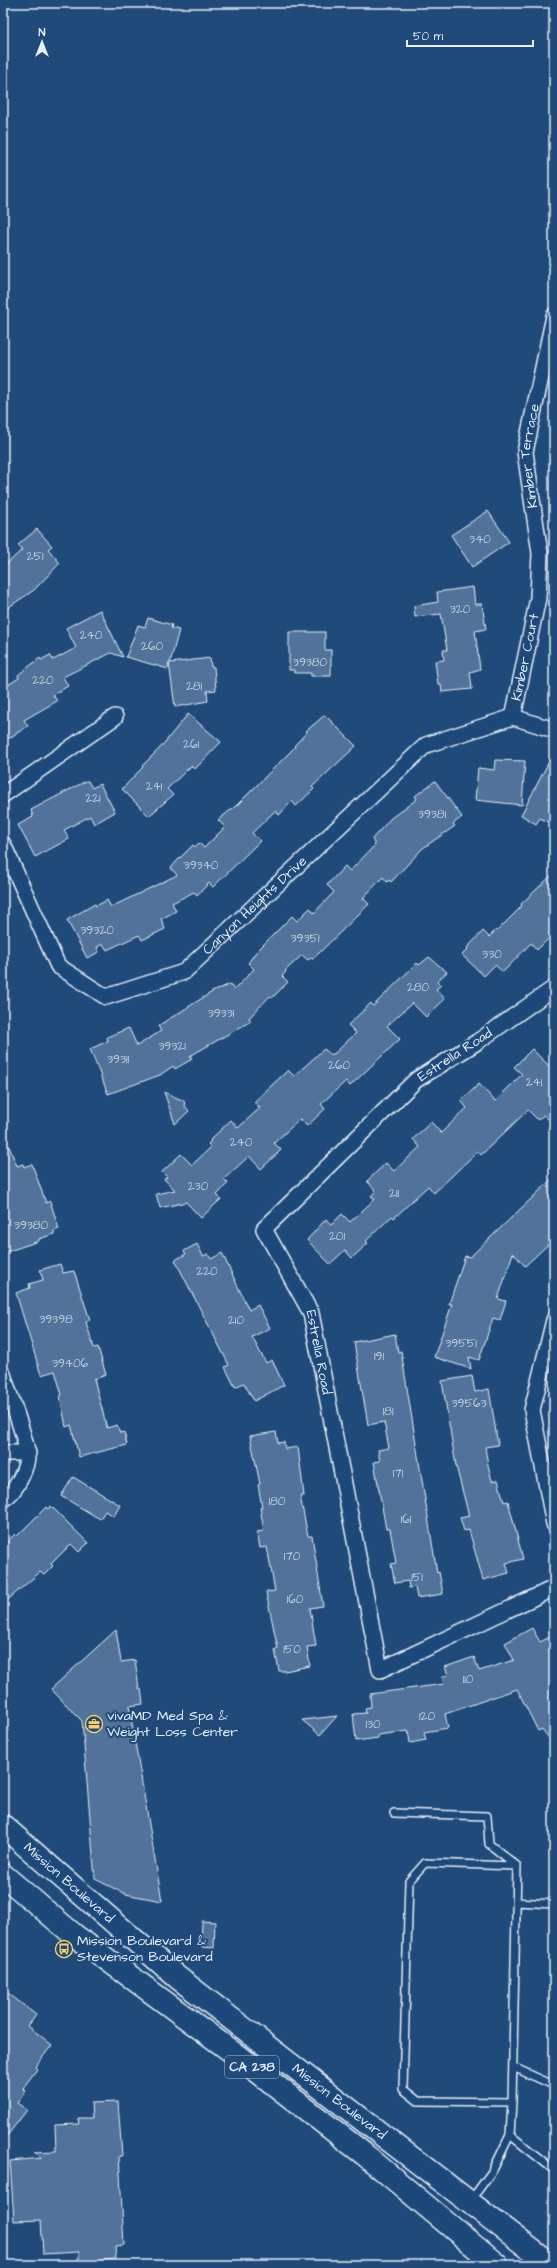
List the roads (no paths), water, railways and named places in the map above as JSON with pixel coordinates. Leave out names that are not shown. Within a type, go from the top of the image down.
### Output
[{"type":"main road","name":"Mission Boulevard","points":[[3,1826],[177,1977],[470,2201],[550,2265]]},
{"type":"main road","name":"Mission Boulevard","points":[[3,1875],[74,1935],[353,2145],[497,2265]]},
{"type":"street","name":"Kimber Terrace","points":[[538,598],[540,553],[525,452],[554,316]]},
{"type":"street","name":"Kimber Court","points":[[513,717],[538,598]]},
{"type":"street","points":[[3,795],[115,717]]},
{"type":"street","points":[[513,717],[554,730]]},
{"type":"street","name":"Canyon Heights Drive","points":[[3,844],[58,966],[106,997],[184,972],[426,745],[513,717]]},
{"type":"street","name":"Estrella Road","points":[[554,988],[477,1042],[416,1080],[264,1229],[311,1313],[380,1670],[554,1588]]},
{"type":"street","points":[[554,1320],[532,1410],[554,1524]]},
{"type":"street","points":[[3,1374],[28,1453],[20,1480],[9,1496],[3,1499]]},
{"type":"street","points":[[3,1453],[28,1453]]},
{"type":"lane","points":[[394,1813],[487,1816],[489,1844],[517,1866]]},
{"type":"lane","points":[[512,2102],[418,2101],[403,2089],[409,1881],[425,1863],[517,1866]]},
{"type":"lane","points":[[470,2201],[492,2170],[510,2135],[513,2067],[517,1866]]},
{"type":"lane","points":[[516,1902],[554,1904]]},
{"type":"lane","points":[[513,2067],[551,2084]]},
{"type":"lane","points":[[510,2135],[554,2170]]},
{"type":"place","name":"vivaMD Med Spa & Weight Loss Center","points":[[94,1724]]},
{"type":"place","name":"Mission Boulevard & Stevenson Boulevard","points":[[64,1949]]}]
